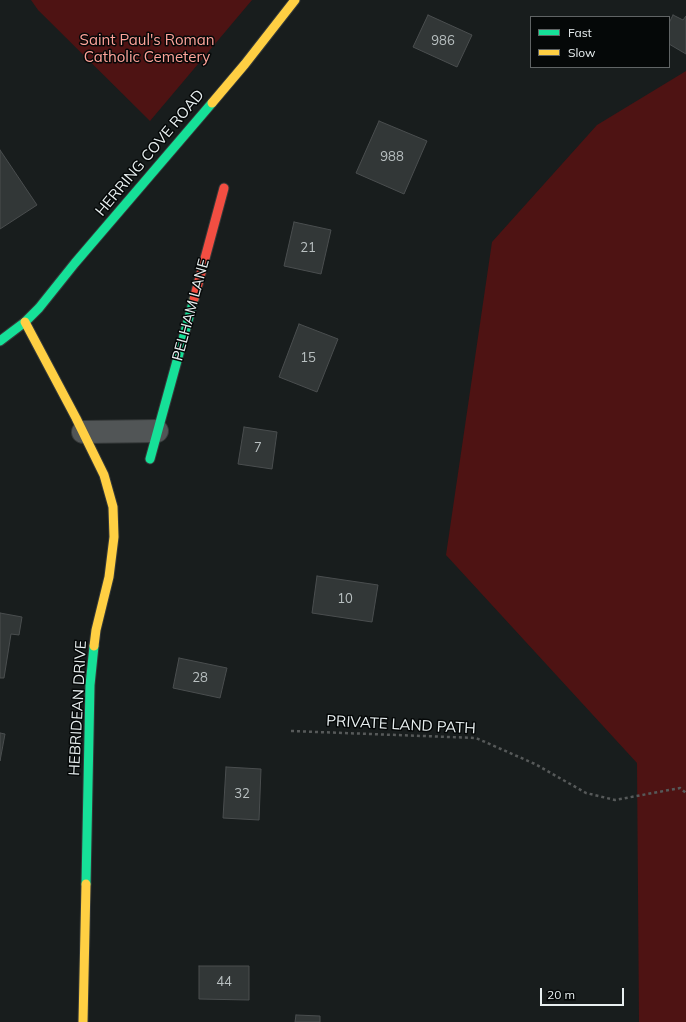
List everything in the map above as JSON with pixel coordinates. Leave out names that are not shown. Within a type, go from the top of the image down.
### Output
[{"type":"main road","name":"HERRING COVE ROAD","points":[[0,341],[25,322],[39,308],[75,263],[245,64],[295,0]]},
{"type":"main road","name":"PELHAM LANE","points":[[150,459],[224,188]]},
{"type":"main road","name":"HEBRIDEAN DRIVE","points":[[25,322],[104,475],[113,507],[114,537],[109,577],[96,630],[90,685],[83,1022]]},
{"type":"street","points":[[83,432],[157,431]]},
{"type":"path","name":"PRIVATE LAND PATH","points":[[291,731],[476,738],[535,764],[586,793],[615,800],[680,788],[686,792]]},
{"type":"green space","name":"Saint Paul's Roman Catholic Cemetery","points":[[31,0],[252,0],[150,121],[38,10]]},
{"type":"green space","points":[[686,71],[686,1022],[639,1022],[637,763],[446,555],[492,242],[597,125]]},
{"type":"building","points":[[428,15],[472,35],[457,67],[413,47]]},
{"type":"building","points":[[673,15],[683,20],[686,16],[686,54],[670,45],[670,21]]},
{"type":"building","points":[[379,121],[427,141],[404,194],[356,173]]},
{"type":"building","points":[[0,150],[37,205],[0,229]]},
{"type":"building","points":[[294,222],[331,230],[321,274],[284,266]]},
{"type":"building","points":[[299,324],[338,339],[317,392],[279,377]]},
{"type":"building","points":[[244,427],[277,432],[272,469],[238,464]]},
{"type":"building","points":[[317,576],[378,585],[372,622],[312,613]]},
{"type":"building","points":[[0,613],[22,617],[19,635],[11,634],[4,678],[0,678]]},
{"type":"building","points":[[179,658],[227,668],[220,698],[173,688]]},
{"type":"building","points":[[0,733],[5,734],[0,761]]},
{"type":"building","points":[[226,767],[261,769],[259,820],[223,818]]},
{"type":"building","points":[[199,966],[249,966],[249,1000],[199,999]]},
{"type":"building","points":[[296,1015],[320,1016],[320,1022],[295,1022]]},
{"type":"traffic: fast","points":[[0,341],[25,322],[39,308],[75,263],[212,103]]},
{"type":"traffic: fast","points":[[150,459],[194,299]]},
{"type":"traffic: fast","points":[[86,884],[90,685],[94,646]]},
{"type":"traffic: slow","points":[[212,103],[245,64],[295,0]]},
{"type":"traffic: slow","points":[[25,322],[76,418],[104,475],[113,507],[114,537],[109,577],[96,630],[94,646]]},
{"type":"traffic: slow","points":[[83,1022],[86,884]]},
{"type":"traffic: jam","points":[[194,299],[224,188]]}]
